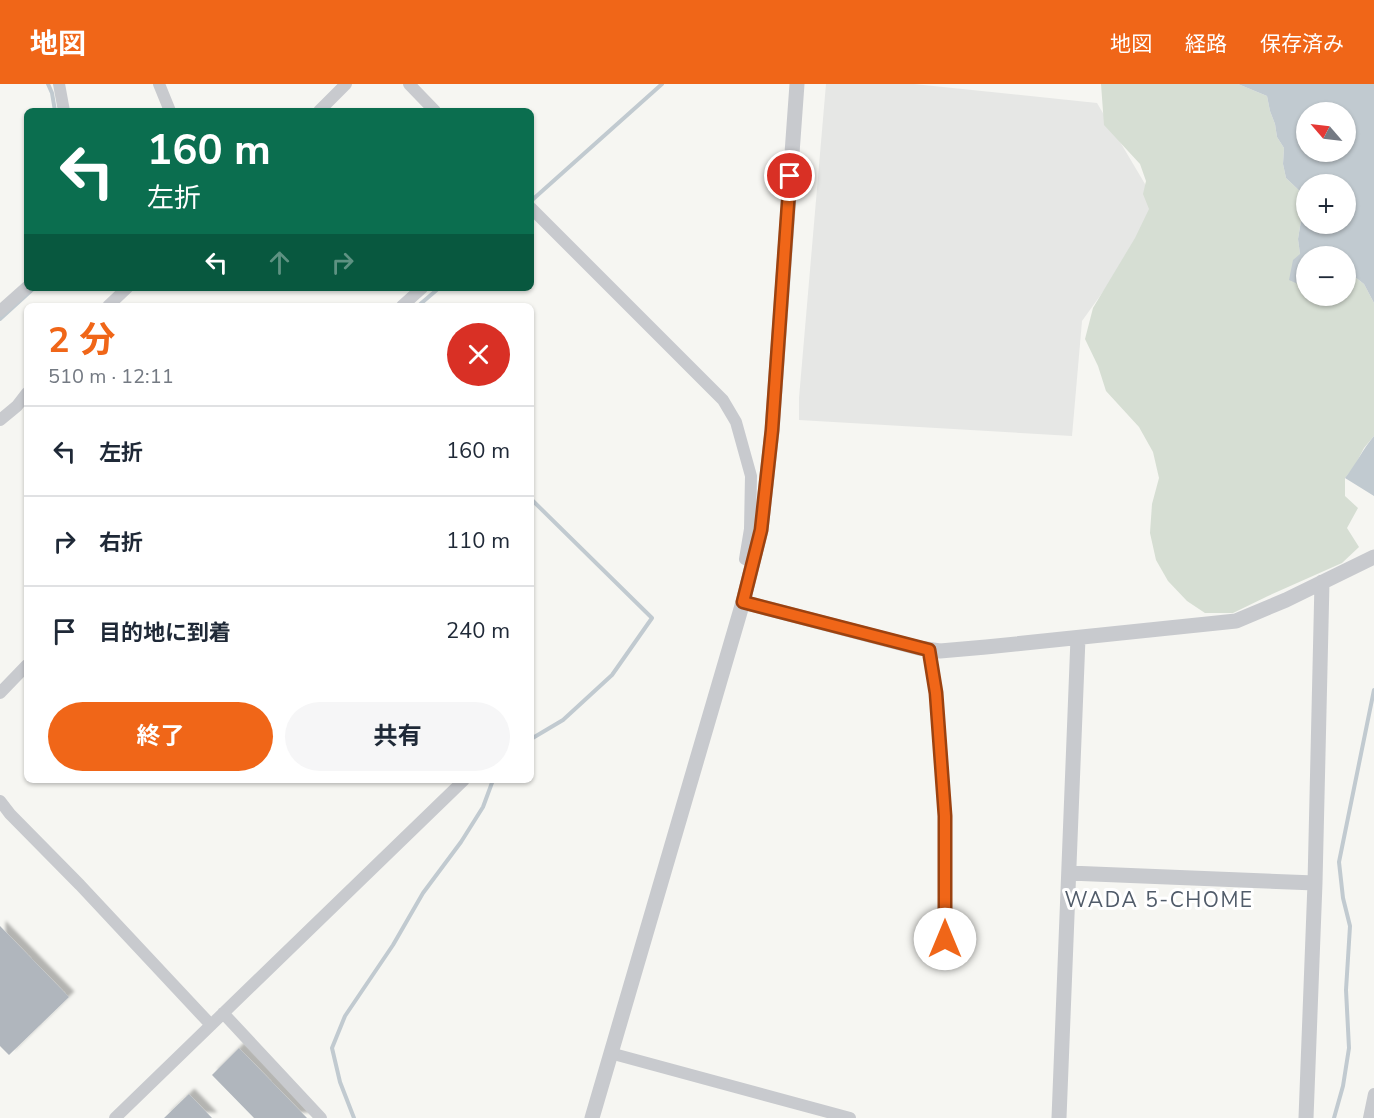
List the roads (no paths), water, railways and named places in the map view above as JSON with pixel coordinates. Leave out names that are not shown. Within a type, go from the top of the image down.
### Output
[{"type":"street","points":[[59,84],[63,108]]},
{"type":"street","points":[[159,84],[169,108]]},
{"type":"street","points":[[322,108],[346,84]]},
{"type":"street","points":[[409,84],[432,108]]},
{"type":"street","points":[[592,1118],[743,602],[761,530],[772,430],[797,84]]},
{"type":"street","points":[[534,211],[723,400],[736,422],[751,476],[750,530],[745,559],[752,562]]},
{"type":"street","points":[[0,311],[24,290]]},
{"type":"street","points":[[111,303],[124,291]]},
{"type":"street","points":[[405,303],[419,291]]},
{"type":"street","points":[[0,420],[24,397]]},
{"type":"street","points":[[743,602],[940,651],[1236,621],[1286,600],[1374,557]]},
{"type":"street","points":[[1306,1118],[1322,582]]},
{"type":"street","points":[[1059,1118],[1078,638]]},
{"type":"street","points":[[929,650],[936,693],[945,816],[945,939]]},
{"type":"street","points":[[0,693],[24,668]]},
{"type":"street","points":[[115,1118],[461,783]]},
{"type":"street","points":[[0,801],[211,1025]]},
{"type":"street","points":[[1069,873],[1314,883]]},
{"type":"street","points":[[223,1013],[321,1118]]},
{"type":"street","points":[[610,1053],[850,1118]]},
{"type":"street","points":[[1369,1118],[1374,1094]]},
{"type":"waterway","points":[[48,84],[54,108]]},
{"type":"waterway","points":[[534,198],[662,84]]},
{"type":"waterway","points":[[0,319],[31,291]]},
{"type":"waterway","points":[[422,303],[436,291]]},
{"type":"waterway","points":[[534,502],[652,618],[612,675],[563,720],[534,737]]},
{"type":"waterway","points":[[1334,1118],[1343,1086],[1349,1048],[1346,990],[1350,926],[1343,898],[1339,862],[1374,690]]},
{"type":"waterway","points":[[354,1118],[340,1082],[332,1048],[345,1016],[393,945],[423,893],[461,842],[483,807],[492,783]]},
{"type":"district","name":"WADA 5-CHOME","points":[[1159,900]]}]
